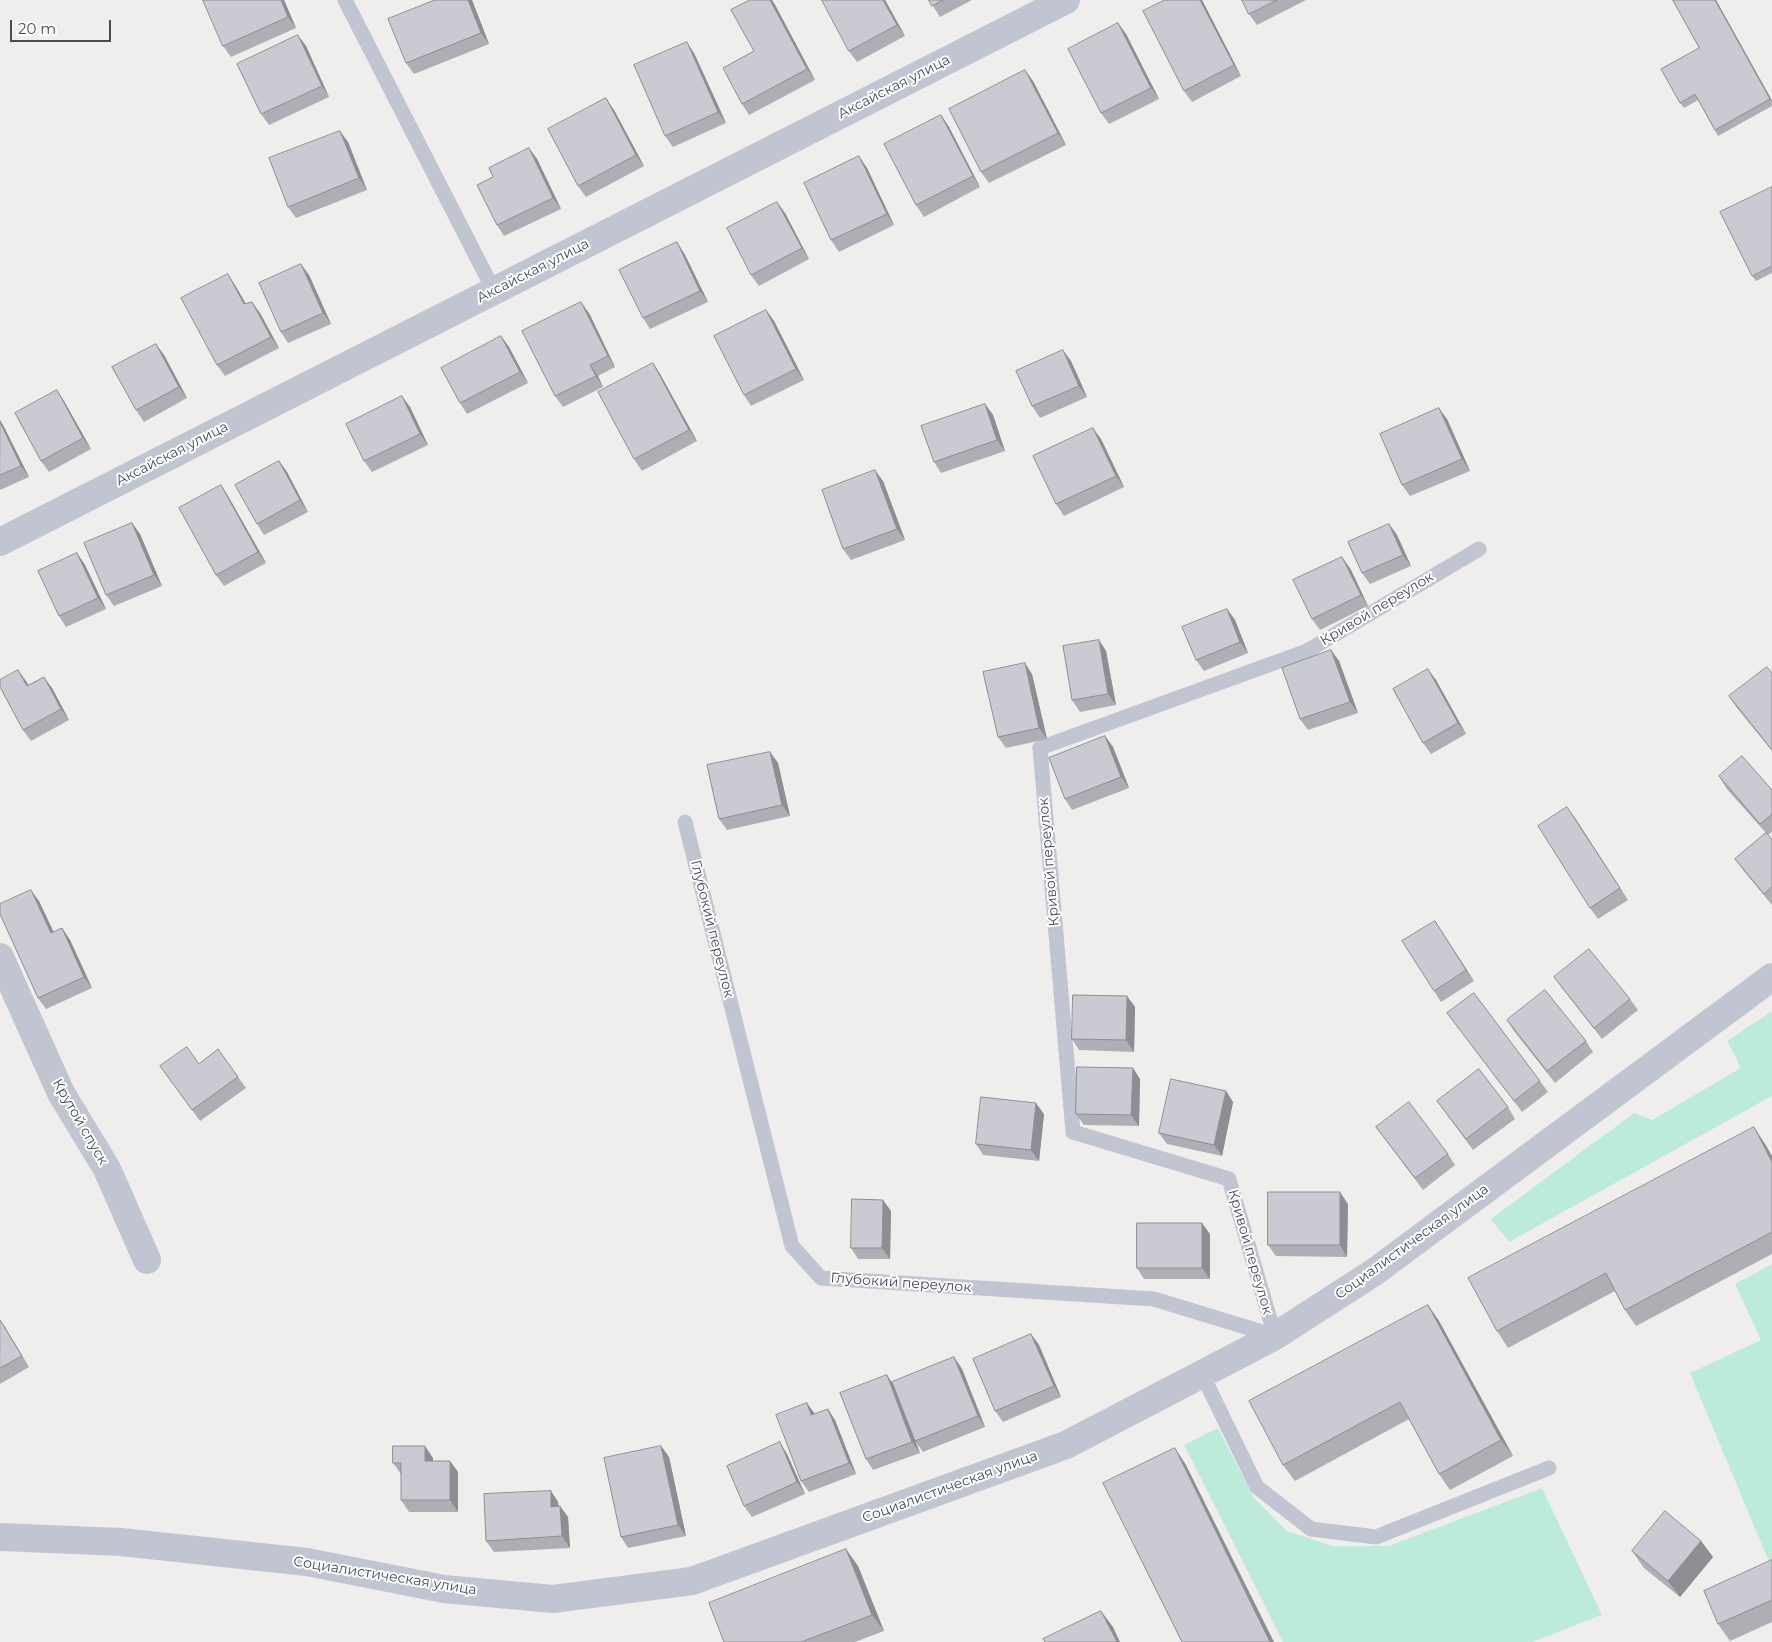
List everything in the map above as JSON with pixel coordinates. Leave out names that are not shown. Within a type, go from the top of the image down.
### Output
[{"type":"street","name":"Аксайская улица","points":[[0,542],[1066,0]]},
{"type":"street","name":"Крутой спуск","points":[[0,957],[61,1093],[107,1169],[147,1260]]},
{"type":"street","name":"Социалистическая улица","points":[[0,1536],[122,1542],[307,1562],[444,1589],[553,1599],[692,1581],[1066,1445],[1275,1336],[1373,1273],[1772,977]]},
{"type":"lane","points":[[345,0],[494,291]]},
{"type":"lane","name":"Кривой переулок","points":[[1275,1336],[1229,1179],[1073,1132],[1040,748],[1307,651],[1479,549]]},
{"type":"lane","name":"Глубокий переулок","points":[[685,822],[792,1246],[821,1278],[1154,1299],[1275,1336]]},
{"type":"lane","points":[[1202,1374],[1257,1487],[1311,1529],[1376,1538],[1550,1468]]},
{"type":"green space","points":[[1772,1011],[1772,1096],[1509,1242],[1491,1219],[1634,1113],[1652,1120],[1741,1068],[1727,1041]]},
{"type":"green space","points":[[1772,1264],[1772,1569],[1690,1373],[1761,1340],[1735,1284]]},
{"type":"green space","points":[[1218,1428],[1254,1498],[1287,1531],[1333,1546],[1389,1546],[1542,1488],[1602,1615],[1532,1642],[1283,1642],[1184,1445]]},
{"type":"building","points":[[203,0],[281,0],[288,17],[223,46]]},
{"type":"building","points":[[435,0],[468,0],[481,33],[406,63],[388,19]]},
{"type":"building","points":[[750,0],[770,0],[807,69],[742,104],[723,68],[754,51],[731,10]]},
{"type":"building","points":[[822,0],[883,0],[897,25],[849,51]]},
{"type":"building","points":[[929,0],[943,0],[932,6]]},
{"type":"building","points":[[1165,0],[1200,0],[1234,65],[1184,91],[1143,11]]},
{"type":"building","points":[[1242,0],[1277,0],[1249,14]]},
{"type":"building","points":[[1673,0],[1715,0],[1770,99],[1715,130],[1695,94],[1680,103],[1661,69],[1699,48]]},
{"type":"building","points":[[1118,23],[1151,88],[1101,113],[1068,49]]},
{"type":"building","points":[[298,35],[322,86],[261,114],[237,64]]},
{"type":"building","points":[[687,42],[718,112],[665,136],[634,65]]},
{"type":"building","points":[[1025,70],[1058,133],[981,172],[949,109]]},
{"type":"building","points":[[606,98],[636,155],[578,186],[548,129]]},
{"type":"building","points":[[941,115],[973,176],[916,205],[884,144]]},
{"type":"building","points":[[340,131],[359,178],[288,207],[269,158]]},
{"type":"building","points":[[529,148],[553,198],[497,225],[477,185],[493,177],[489,168]]},
{"type":"building","points":[[859,156],[887,214],[831,240],[804,183]]},
{"type":"building","points":[[1772,187],[1772,266],[1752,276],[1720,212]]},
{"type":"building","points":[[777,202],[802,248],[751,275],[727,228]]},
{"type":"building","points":[[677,242],[700,291],[643,318],[619,270]]},
{"type":"building","points":[[301,264],[323,313],[281,332],[259,283]]},
{"type":"building","points":[[228,274],[244,304],[252,302],[271,337],[217,365],[181,298]]},
{"type":"building","points":[[581,302],[608,356],[590,365],[596,376],[555,396],[522,331]]},
{"type":"building","points":[[766,310],[796,369],[744,395],[714,336]]},
{"type":"building","points":[[501,336],[520,372],[460,403],[441,368]]},
{"type":"building","points":[[156,344],[179,387],[136,410],[112,367]]},
{"type":"building","points":[[1063,350],[1079,386],[1032,406],[1016,371]]},
{"type":"building","points":[[653,363],[689,430],[634,459],[598,392]]},
{"type":"building","points":[[57,390],[83,438],[41,461],[15,413]]},
{"type":"building","points":[[402,396],[420,434],[364,461],[346,424]]},
{"type":"building","points":[[985,404],[997,440],[934,462],[921,426]]},
{"type":"building","points":[[1439,408],[1462,459],[1402,485],[1380,434]]},
{"type":"building","points":[[0,422],[21,466],[0,475]]},
{"type":"building","points":[[1093,428],[1116,476],[1056,504],[1033,456]]},
{"type":"building","points":[[279,461],[300,500],[257,524],[235,485]]},
{"type":"building","points":[[875,470],[897,529],[843,549],[822,490]]},
{"type":"building","points":[[221,485],[258,552],[216,575],[179,508]]},
{"type":"building","points":[[132,523],[154,575],[106,595],[84,543]]},
{"type":"building","points":[[1389,524],[1403,555],[1362,573],[1348,542]]},
{"type":"building","points":[[77,553],[98,598],[59,616],[38,571]]},
{"type":"building","points":[[1342,557],[1361,595],[1312,619],[1293,580]]},
{"type":"building","points":[[1227,609],[1240,642],[1196,660],[1182,627]]},
{"type":"building","points":[[1099,640],[1108,694],[1072,700],[1063,646]]},
{"type":"building","points":[[1331,650],[1350,702],[1300,719],[1282,668]]},
{"type":"building","points":[[1025,663],[1039,728],[998,737],[983,672]]},
{"type":"building","points":[[1767,667],[1772,673],[1772,750],[1729,696]]},
{"type":"building","points":[[1428,669],[1458,723],[1423,743],[1393,689]]},
{"type":"building","points":[[18,670],[27,686],[44,677],[61,709],[23,730],[0,687],[0,680]]},
{"type":"building","points":[[1105,736],[1121,777],[1065,799],[1049,758]]},
{"type":"building","points":[[770,752],[782,805],[719,819],[707,765]]},
{"type":"building","points":[[1742,756],[1772,790],[1772,814],[1760,824],[1719,776]]},
{"type":"building","points":[[1567,807],[1620,888],[1590,908],[1538,826]]},
{"type":"building","points":[[1766,833],[1772,839],[1772,887],[1764,894],[1735,859]]},
{"type":"building","points":[[31,890],[51,933],[62,928],[84,977],[38,998],[0,914],[0,904]]},
{"type":"building","points":[[1435,921],[1466,970],[1434,991],[1402,941]]},
{"type":"building","points":[[1589,949],[1630,999],[1594,1028],[1554,977]]},
{"type":"building","points":[[1545,990],[1586,1041],[1547,1071],[1507,1020]]},
{"type":"building","points":[[1474,993],[1540,1081],[1514,1101],[1447,1013]]},
{"type":"building","points":[[1073,995],[1127,996],[1126,1040],[1072,1039]]},
{"type":"building","points":[[187,1047],[199,1064],[218,1049],[238,1077],[192,1110],[160,1066]]},
{"type":"building","points":[[1077,1067],[1133,1068],[1131,1115],[1076,1114]]},
{"type":"building","points":[[1479,1069],[1508,1107],[1466,1139],[1437,1101]]},
{"type":"building","points":[[1171,1079],[1226,1091],[1214,1145],[1159,1133]]},
{"type":"building","points":[[981,1097],[1036,1103],[1031,1150],[976,1144]]},
{"type":"building","points":[[1409,1102],[1448,1154],[1415,1178],[1376,1127]]},
{"type":"building","points":[[1754,1127],[1772,1162],[1772,1232],[1625,1310],[1606,1273],[1497,1331],[1468,1278]]},
{"type":"building","points":[[1268,1192],[1340,1192],[1340,1245],[1268,1245]]},
{"type":"building","points":[[852,1199],[883,1200],[882,1248],[851,1248]]},
{"type":"building","points":[[1137,1223],[1202,1223],[1202,1268],[1137,1268]]},
{"type":"building","points":[[1428,1305],[1501,1440],[1439,1474],[1400,1402],[1283,1465],[1249,1401]]},
{"type":"building","points":[[0,1320],[22,1356],[0,1368]]},
{"type":"building","points":[[1031,1334],[1054,1386],[995,1411],[973,1359]]},
{"type":"building","points":[[954,1357],[978,1416],[915,1441],[892,1382]]},
{"type":"building","points":[[887,1375],[912,1442],[866,1459],[840,1393]]},
{"type":"building","points":[[807,1403],[811,1415],[828,1409],[849,1463],[801,1481],[776,1415]]},
{"type":"building","points":[[780,1442],[797,1482],[744,1506],[727,1466]]},
{"type":"building","points":[[393,1446],[425,1446],[425,1461],[450,1461],[450,1500],[401,1500],[401,1463],[393,1463]]},
{"type":"building","points":[[661,1446],[678,1525],[621,1537],[604,1458]]},
{"type":"building","points":[[1175,1448],[1270,1642],[1182,1642],[1103,1483]]},
{"type":"building","points":[[551,1491],[551,1507],[560,1506],[562,1536],[486,1541],[484,1494]]},
{"type":"building","points":[[1665,1511],[1701,1541],[1668,1581],[1632,1551]]},
{"type":"building","points":[[846,1549],[872,1615],[801,1642],[724,1642],[709,1603]]},
{"type":"building","points":[[1772,1560],[1772,1600],[1718,1624],[1704,1591]]},
{"type":"building","points":[[1101,1611],[1117,1642],[1045,1642],[1043,1639]]}]
